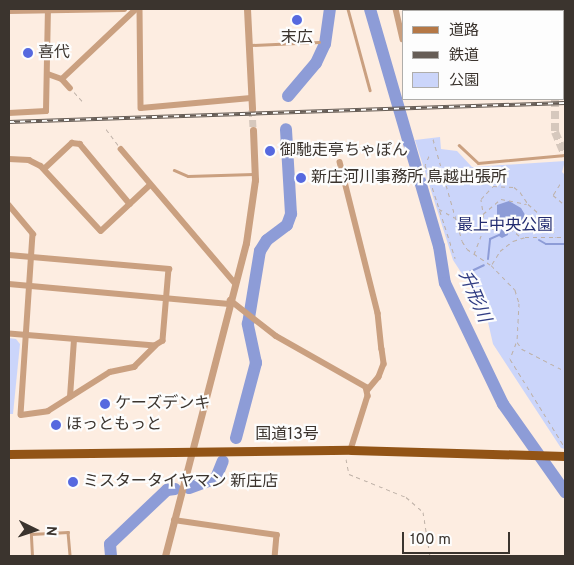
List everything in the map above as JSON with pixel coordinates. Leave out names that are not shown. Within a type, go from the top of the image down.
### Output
[{"type":"highway","name":"国道13号","points":[[9,454],[192,450],[349,450],[565,456]]},
{"type":"street","points":[[9,11],[124,9]]},
{"type":"street","points":[[138,9],[141,108],[251,98]]},
{"type":"street","points":[[62,78],[138,9],[144,9]]},
{"type":"street","points":[[247,9],[252,109]]},
{"type":"street","points":[[396,9],[402,35]]},
{"type":"street","points":[[9,113],[46,112],[48,10]]},
{"type":"street","points":[[48,74],[62,78],[70,88]]},
{"type":"street","points":[[165,556],[253,208],[255,174],[253,130]]},
{"type":"street","points":[[44,169],[72,143],[80,144],[130,204]]},
{"type":"street","points":[[121,149],[235,283]]},
{"type":"street","points":[[9,159],[29,160],[44,169],[101,231],[150,185]]},
{"type":"street","points":[[340,162],[379,322],[384,364],[379,377],[368,390],[349,450]]},
{"type":"street","points":[[9,205],[33,234],[32,257],[21,415],[48,411],[110,372],[134,367],[163,340],[169,269],[32,257],[9,256]]},
{"type":"street","points":[[9,284],[230,302],[284,341],[368,390]]},
{"type":"street","points":[[9,334],[155,346]]},
{"type":"street","points":[[70,397],[74,340]]},
{"type":"street","points":[[174,520],[277,535],[274,556]]},
{"type":"lane","points":[[348,9],[370,90]]},
{"type":"lane","points":[[249,46],[319,42]]},
{"type":"lane","points":[[459,145],[478,163],[565,155]]},
{"type":"lane","points":[[174,170],[188,176],[255,174]]},
{"type":"lane","points":[[32,556],[31,534],[68,532],[70,556]]},
{"type":"path","points":[[70,88],[82,101]]},
{"type":"path","points":[[106,129],[116,143]]},
{"type":"path","points":[[433,139],[462,241],[474,254],[491,264],[515,290],[519,302],[517,342],[510,359],[526,390],[564,446]]},
{"type":"path","points":[[429,156],[424,165],[455,258]]},
{"type":"path","points":[[560,184],[553,195],[565,205]]},
{"type":"path","points":[[474,254],[484,231],[481,199],[486,190],[493,186],[514,188],[528,204],[549,222],[556,237]]},
{"type":"path","points":[[482,214],[502,199],[528,204]]},
{"type":"path","points":[[439,209],[456,218]]},
{"type":"path","points":[[484,231],[490,232],[501,227],[510,228],[522,238]]},
{"type":"path","points":[[491,264],[500,251],[522,238],[565,237]]},
{"type":"path","points":[[517,342],[522,349],[565,371]]},
{"type":"path","points":[[349,450],[349,474],[406,497],[423,512],[430,556]]},
{"type":"green space","name":"最上中央公園","points":[[440,137],[441,149],[457,151],[472,167],[565,161],[562,172],[565,175],[565,449],[561,448],[493,344],[485,309],[453,260],[415,140]]},
{"type":"green space","points":[[9,338],[16,339],[20,344],[13,414],[10,414]]},
{"type":"water","points":[[509,201],[521,208],[530,223],[528,226],[509,223],[508,235],[502,238],[499,236],[503,224],[497,215],[497,205]]},
{"type":"waterway","points":[[288,96],[316,63],[325,44],[330,9]]},
{"type":"waterway","name":"升形川","points":[[370,9],[439,246],[445,283],[503,404],[565,492]]},
{"type":"waterway","points":[[236,438],[256,363],[248,324],[260,251],[267,240],[287,225],[291,214],[286,129]]},
{"type":"waterway","points":[[528,225],[534,233]]},
{"type":"waterway","points":[[488,259],[490,239],[501,234]]},
{"type":"waterway","points":[[539,240],[546,244],[565,244]]},
{"type":"waterway","points":[[463,275],[484,265]]},
{"type":"waterway","points":[[189,488],[216,478],[223,461]]},
{"type":"waterway","points":[[111,556],[110,544],[167,490],[175,489]]},
{"type":"tunnel","points":[[555,100],[555,132],[565,156]]},
{"type":"tunnel","points":[[252,109],[253,130]]},
{"type":"railway","points":[[9,122],[565,103]]},
{"type":"place","name":"末広","points":[[297,20]]},
{"type":"place","name":"喜代","points":[[28,53]]},
{"type":"place","name":"御馳走亭ちゃぽん","points":[[270,151]]},
{"type":"place","name":"新庄河川事務所 鳥越出張所","points":[[301,178]]},
{"type":"place","name":"ケーズデンキ","points":[[105,404]]},
{"type":"place","name":"ほっともっと","points":[[56,425]]},
{"type":"place","name":"ミスタータイヤマン 新庄店","points":[[73,482]]}]
